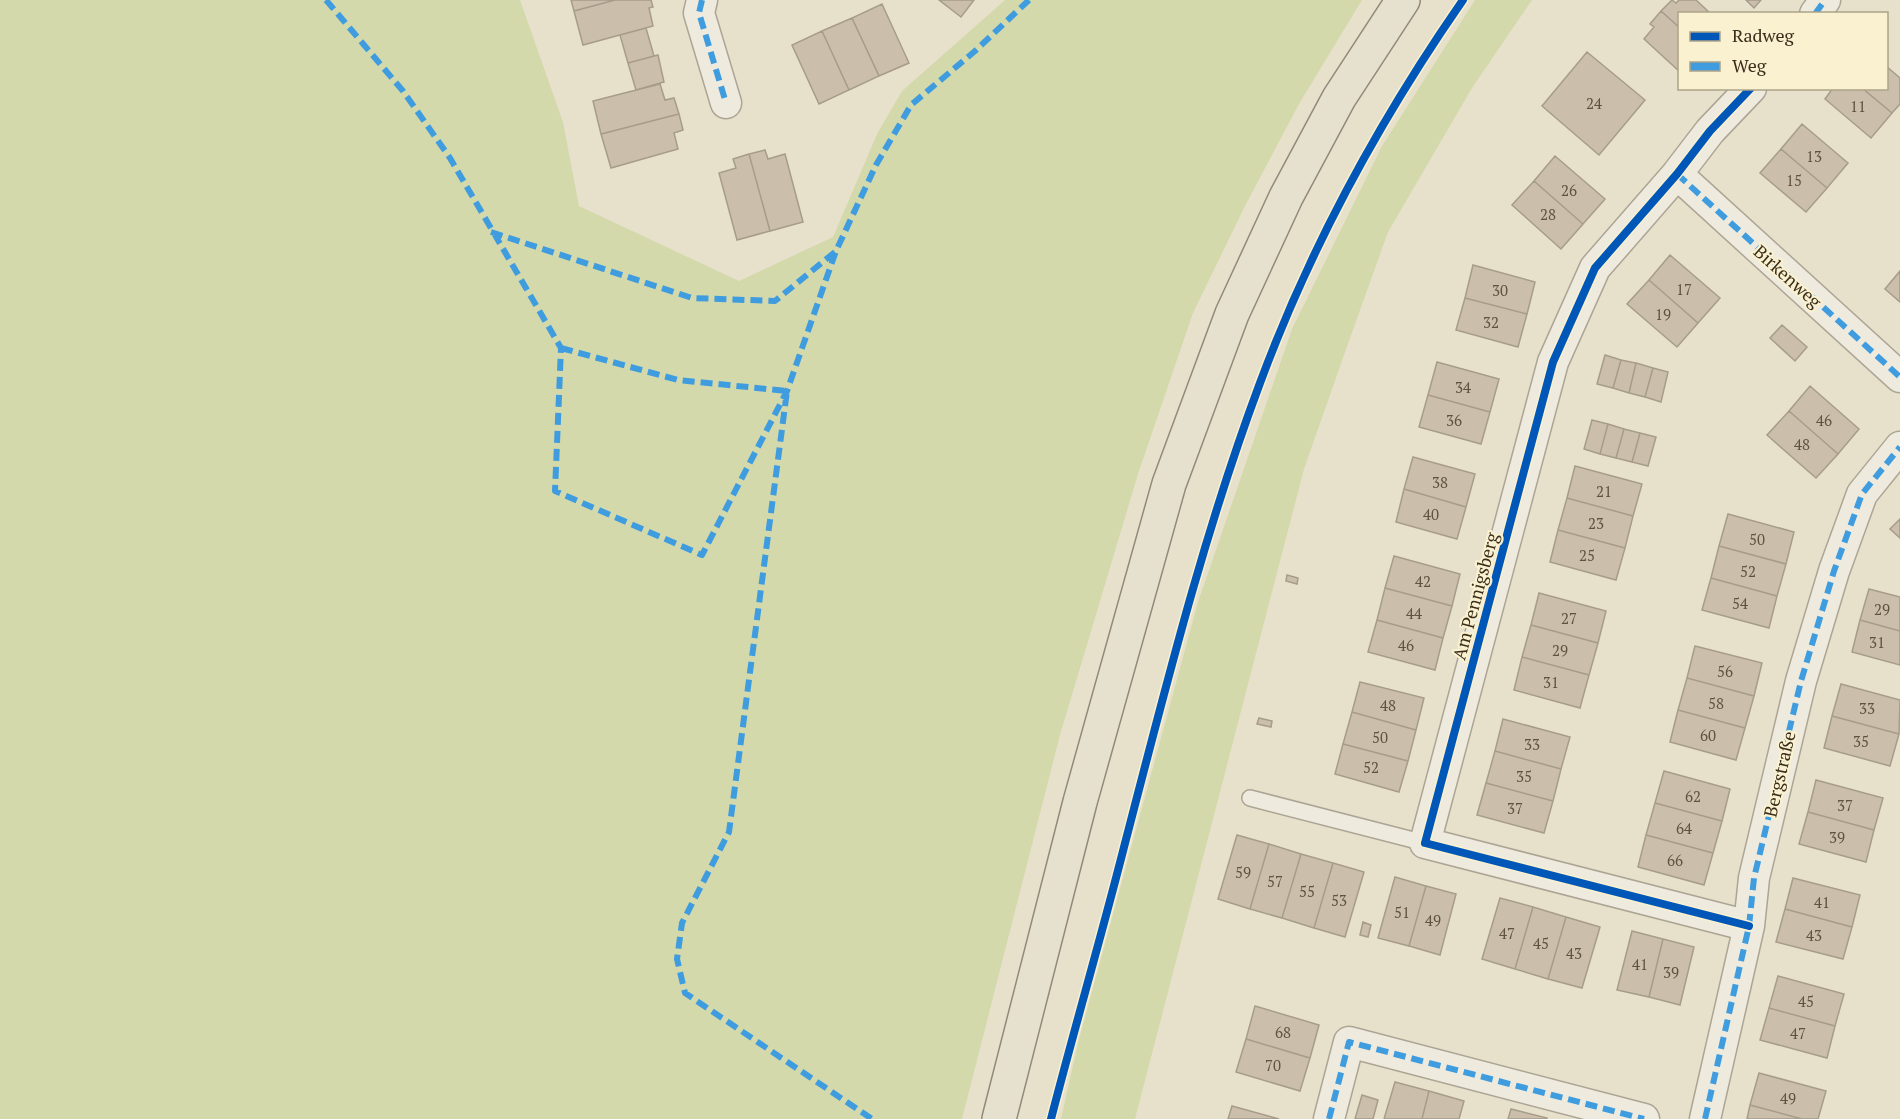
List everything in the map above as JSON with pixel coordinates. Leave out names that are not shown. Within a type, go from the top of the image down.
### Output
[{"type":"main road","points":[[999,1119],[1080,802],[1169,484],[1232,314],[1286,197],[1339,98],[1403,0]]},
{"type":"street","points":[[702,0],[699,14],[726,103]]},
{"type":"street","name":"Am Pennigsberg","points":[[1425,843],[1552,362],[1595,268],[1677,174],[1710,131],[1748,90]]},
{"type":"street","name":"Birkenweg","points":[[1677,174],[1900,377]]},
{"type":"street","name":"Bergstraße","points":[[1706,1119],[1749,926],[1756,867],[1801,681],[1834,571],[1862,494],[1900,447]]},
{"type":"street","points":[[1425,843],[1749,926]]},
{"type":"street","points":[[1329,1119],[1349,1042],[1644,1119]]},
{"type":"lane","points":[[1250,798],[1425,843]]},
{"type":"green space","points":[[0,0],[520,0],[563,122],[579,206],[739,281],[833,237],[877,134],[902,91],[1005,0],[1362,0],[1299,104],[1245,206],[1193,313],[1138,474],[1060,735],[962,1119],[0,1119]]},
{"type":"green space","points":[[1475,0],[1532,0],[1472,88],[1388,232],[1344,355],[1304,469],[1135,1119],[1061,1119],[1078,1043],[1198,602],[1292,329],[1382,146]]},
{"type":"building","points":[[571,0],[615,0],[574,11]]},
{"type":"building","points":[[615,0],[651,0],[653,7],[649,8],[653,26],[583,45],[574,11]]},
{"type":"building","points":[[939,0],[974,0],[961,17]]},
{"type":"building","points":[[1672,0],[1676,3],[1679,0],[1696,0],[1709,12],[1678,12],[1678,26],[1661,11]]},
{"type":"building","points":[[1746,0],[1761,0],[1754,8]]},
{"type":"building","points":[[882,4],[909,63],[879,76],[852,18]]},
{"type":"building","points":[[1661,11],[1678,26],[1678,70],[1644,39],[1654,27],[1650,24]]},
{"type":"building","points":[[852,18],[879,76],[849,90],[822,31]]},
{"type":"building","points":[[646,28],[654,56],[628,63],[620,35]]},
{"type":"building","points":[[822,31],[849,90],[819,104],[792,45]]},
{"type":"building","points":[[1587,52],[1645,100],[1599,155],[1542,106]]},
{"type":"building","points":[[658,55],[664,82],[636,90],[628,63]]},
{"type":"building","points":[[1888,68],[1900,78],[1900,104],[1892,113],[1864,90],[1888,90]]},
{"type":"building","points":[[660,84],[665,100],[674,98],[679,114],[601,134],[593,101]]},
{"type":"building","points":[[1832,90],[1864,90],[1892,113],[1871,138],[1825,99]]},
{"type":"building","points":[[679,114],[683,130],[674,133],[678,149],[611,168],[601,134]]},
{"type":"building","points":[[1802,124],[1848,163],[1827,188],[1781,149]]},
{"type":"building","points":[[1781,149],[1827,188],[1806,212],[1760,173]]},
{"type":"building","points":[[765,150],[768,159],[785,154],[803,222],[770,231],[749,154]]},
{"type":"building","points":[[749,154],[770,231],[737,240],[719,173],[736,168],[733,159]]},
{"type":"building","points":[[1555,156],[1605,199],[1583,224],[1534,181]]},
{"type":"building","points":[[1534,181],[1583,224],[1561,249],[1512,205]]},
{"type":"building","points":[[1670,255],[1720,298],[1698,323],[1649,280]]},
{"type":"building","points":[[1473,265],[1535,282],[1527,314],[1465,298]]},
{"type":"building","points":[[1900,271],[1900,302],[1885,289]]},
{"type":"building","points":[[1649,280],[1698,323],[1677,347],[1627,304]]},
{"type":"building","points":[[1465,298],[1527,314],[1518,347],[1456,330]]},
{"type":"building","points":[[1782,325],[1807,347],[1795,361],[1770,338]]},
{"type":"building","points":[[1605,355],[1621,360],[1613,388],[1597,384]]},
{"type":"building","points":[[1621,360],[1636,363],[1629,393],[1613,388]]},
{"type":"building","points":[[1437,362],[1499,379],[1490,412],[1428,395]]},
{"type":"building","points":[[1636,363],[1653,368],[1645,397],[1629,393]]},
{"type":"building","points":[[1653,368],[1668,372],[1661,402],[1645,397]]},
{"type":"building","points":[[1810,386],[1859,429],[1838,454],[1789,411]]},
{"type":"building","points":[[1428,395],[1490,412],[1481,444],[1419,427]]},
{"type":"building","points":[[1789,411],[1838,454],[1816,478],[1767,435]]},
{"type":"building","points":[[1592,420],[1608,424],[1600,454],[1584,449]]},
{"type":"building","points":[[1608,424],[1624,429],[1616,458],[1600,454]]},
{"type":"building","points":[[1624,429],[1640,433],[1632,462],[1616,458]]},
{"type":"building","points":[[1640,433],[1656,437],[1648,466],[1632,462]]},
{"type":"building","points":[[1413,457],[1475,474],[1466,507],[1404,489]]},
{"type":"building","points":[[1575,466],[1642,484],[1633,516],[1567,498]]},
{"type":"building","points":[[1404,489],[1466,507],[1457,539],[1396,522]]},
{"type":"building","points":[[1567,498],[1633,516],[1625,548],[1558,530]]},
{"type":"building","points":[[1728,514],[1794,532],[1786,564],[1719,546]]},
{"type":"building","points":[[1900,519],[1900,538],[1890,529]]},
{"type":"building","points":[[1558,530],[1625,548],[1616,580],[1550,562]]},
{"type":"building","points":[[1719,546],[1786,564],[1777,596],[1711,578]]},
{"type":"building","points":[[1394,556],[1460,574],[1452,606],[1385,588]]},
{"type":"building","points":[[1287,575],[1298,578],[1297,584],[1286,581]]},
{"type":"building","points":[[1711,578],[1777,596],[1769,628],[1702,610]]},
{"type":"building","points":[[1385,588],[1452,606],[1443,638],[1377,620]]},
{"type":"building","points":[[1869,589],[1900,597],[1900,631],[1860,620]]},
{"type":"building","points":[[1539,593],[1606,611],[1598,643],[1531,625]]},
{"type":"building","points":[[1377,620],[1443,638],[1435,670],[1368,652]]},
{"type":"building","points":[[1860,620],[1900,631],[1900,665],[1852,652]]},
{"type":"building","points":[[1531,625],[1598,643],[1589,675],[1522,657]]},
{"type":"building","points":[[1695,646],[1762,663],[1754,696],[1687,678]]},
{"type":"building","points":[[1522,657],[1589,675],[1580,708],[1514,690]]},
{"type":"building","points":[[1687,678],[1754,696],[1745,728],[1678,710]]},
{"type":"building","points":[[1360,682],[1424,698],[1416,730],[1352,712]]},
{"type":"building","points":[[1841,684],[1900,700],[1899,734],[1832,716]]},
{"type":"building","points":[[1678,710],[1745,728],[1736,760],[1670,742]]},
{"type":"building","points":[[1352,712],[1416,730],[1408,761],[1343,744]]},
{"type":"building","points":[[1832,716],[1899,734],[1890,766],[1824,748]]},
{"type":"building","points":[[1259,718],[1272,721],[1271,727],[1257,724]]},
{"type":"building","points":[[1503,719],[1570,737],[1561,769],[1495,751]]},
{"type":"building","points":[[1343,744],[1408,761],[1399,792],[1335,774]]},
{"type":"building","points":[[1495,751],[1561,769],[1553,801],[1486,783]]},
{"type":"building","points":[[1664,771],[1730,789],[1722,821],[1655,803]]},
{"type":"building","points":[[1816,780],[1883,798],[1874,830],[1808,812]]},
{"type":"building","points":[[1486,783],[1553,801],[1544,833],[1477,815]]},
{"type":"building","points":[[1655,803],[1722,821],[1713,853],[1646,835]]},
{"type":"building","points":[[1808,812],[1874,830],[1866,862],[1799,844]]},
{"type":"building","points":[[1237,835],[1269,844],[1250,909],[1218,899]]},
{"type":"building","points":[[1646,835],[1713,853],[1704,885],[1638,867]]},
{"type":"building","points":[[1269,844],[1301,854],[1282,918],[1250,909]]},
{"type":"building","points":[[1301,854],[1333,863],[1314,928],[1282,918]]},
{"type":"building","points":[[1333,863],[1364,872],[1345,937],[1314,928]]},
{"type":"building","points":[[1395,877],[1426,886],[1409,946],[1378,938]]},
{"type":"building","points":[[1793,878],[1860,895],[1852,927],[1785,909]]},
{"type":"building","points":[[1426,886],[1456,894],[1440,955],[1409,946]]},
{"type":"building","points":[[1500,898],[1533,907],[1515,969],[1482,959]]},
{"type":"building","points":[[1533,907],[1566,917],[1548,979],[1515,969]]},
{"type":"building","points":[[1785,909],[1852,927],[1843,959],[1776,942]]},
{"type":"building","points":[[1566,917],[1600,927],[1582,988],[1548,979]]},
{"type":"building","points":[[1363,922],[1371,925],[1368,937],[1360,935]]},
{"type":"building","points":[[1632,931],[1663,939],[1649,997],[1617,990]]},
{"type":"building","points":[[1663,939],[1694,947],[1680,1005],[1649,997]]},
{"type":"building","points":[[1778,976],[1844,994],[1835,1026],[1769,1008]]},
{"type":"building","points":[[1255,1006],[1319,1025],[1310,1058],[1246,1039]]},
{"type":"building","points":[[1769,1008],[1835,1026],[1827,1058],[1760,1040]]},
{"type":"building","points":[[1246,1039],[1310,1058],[1300,1091],[1236,1072]]},
{"type":"building","points":[[1759,1073],[1826,1091],[1818,1119],[1802,1119],[1750,1105]]},
{"type":"building","points":[[1395,1082],[1429,1091],[1422,1119],[1384,1119]]},
{"type":"building","points":[[1429,1091],[1464,1101],[1459,1119],[1422,1119]]},
{"type":"building","points":[[1362,1095],[1378,1100],[1373,1119],[1355,1119]]},
{"type":"building","points":[[1750,1105],[1802,1119],[1747,1119]]},
{"type":"building","points":[[1232,1106],[1279,1119],[1228,1119]]},
{"type":"building","points":[[1511,1109],[1547,1118],[1547,1119],[1508,1119]]},
{"type":"marked path","points":[[326,0],[403,91],[450,158],[561,348],[555,491],[702,555],[787,391],[836,251],[876,165],[911,105],[975,51],[1029,0]]},
{"type":"marked path","points":[[702,0],[699,13],[726,103]]},
{"type":"marked path","points":[[1816,12],[1825,0]]},
{"type":"marked path","points":[[1677,174],[1900,377]]},
{"type":"marked path","points":[[491,232],[692,298],[775,301],[835,252]]},
{"type":"marked path","points":[[561,348],[678,380],[787,391],[729,832],[682,923],[677,959],[685,993],[872,1119]]},
{"type":"marked path","points":[[1705,1119],[1749,926],[1754,878],[1801,681],[1834,571],[1862,494],[1900,447]]},
{"type":"marked path","points":[[1329,1119],[1349,1042],[1644,1119]]},
{"type":"cycle path","points":[[1051,1119],[1202,556],[1239,440],[1280,333],[1325,234],[1376,137],[1463,0]]},
{"type":"cycle path","points":[[1749,90],[1710,131],[1677,174],[1595,268],[1553,362],[1425,843],[1749,926]]}]
